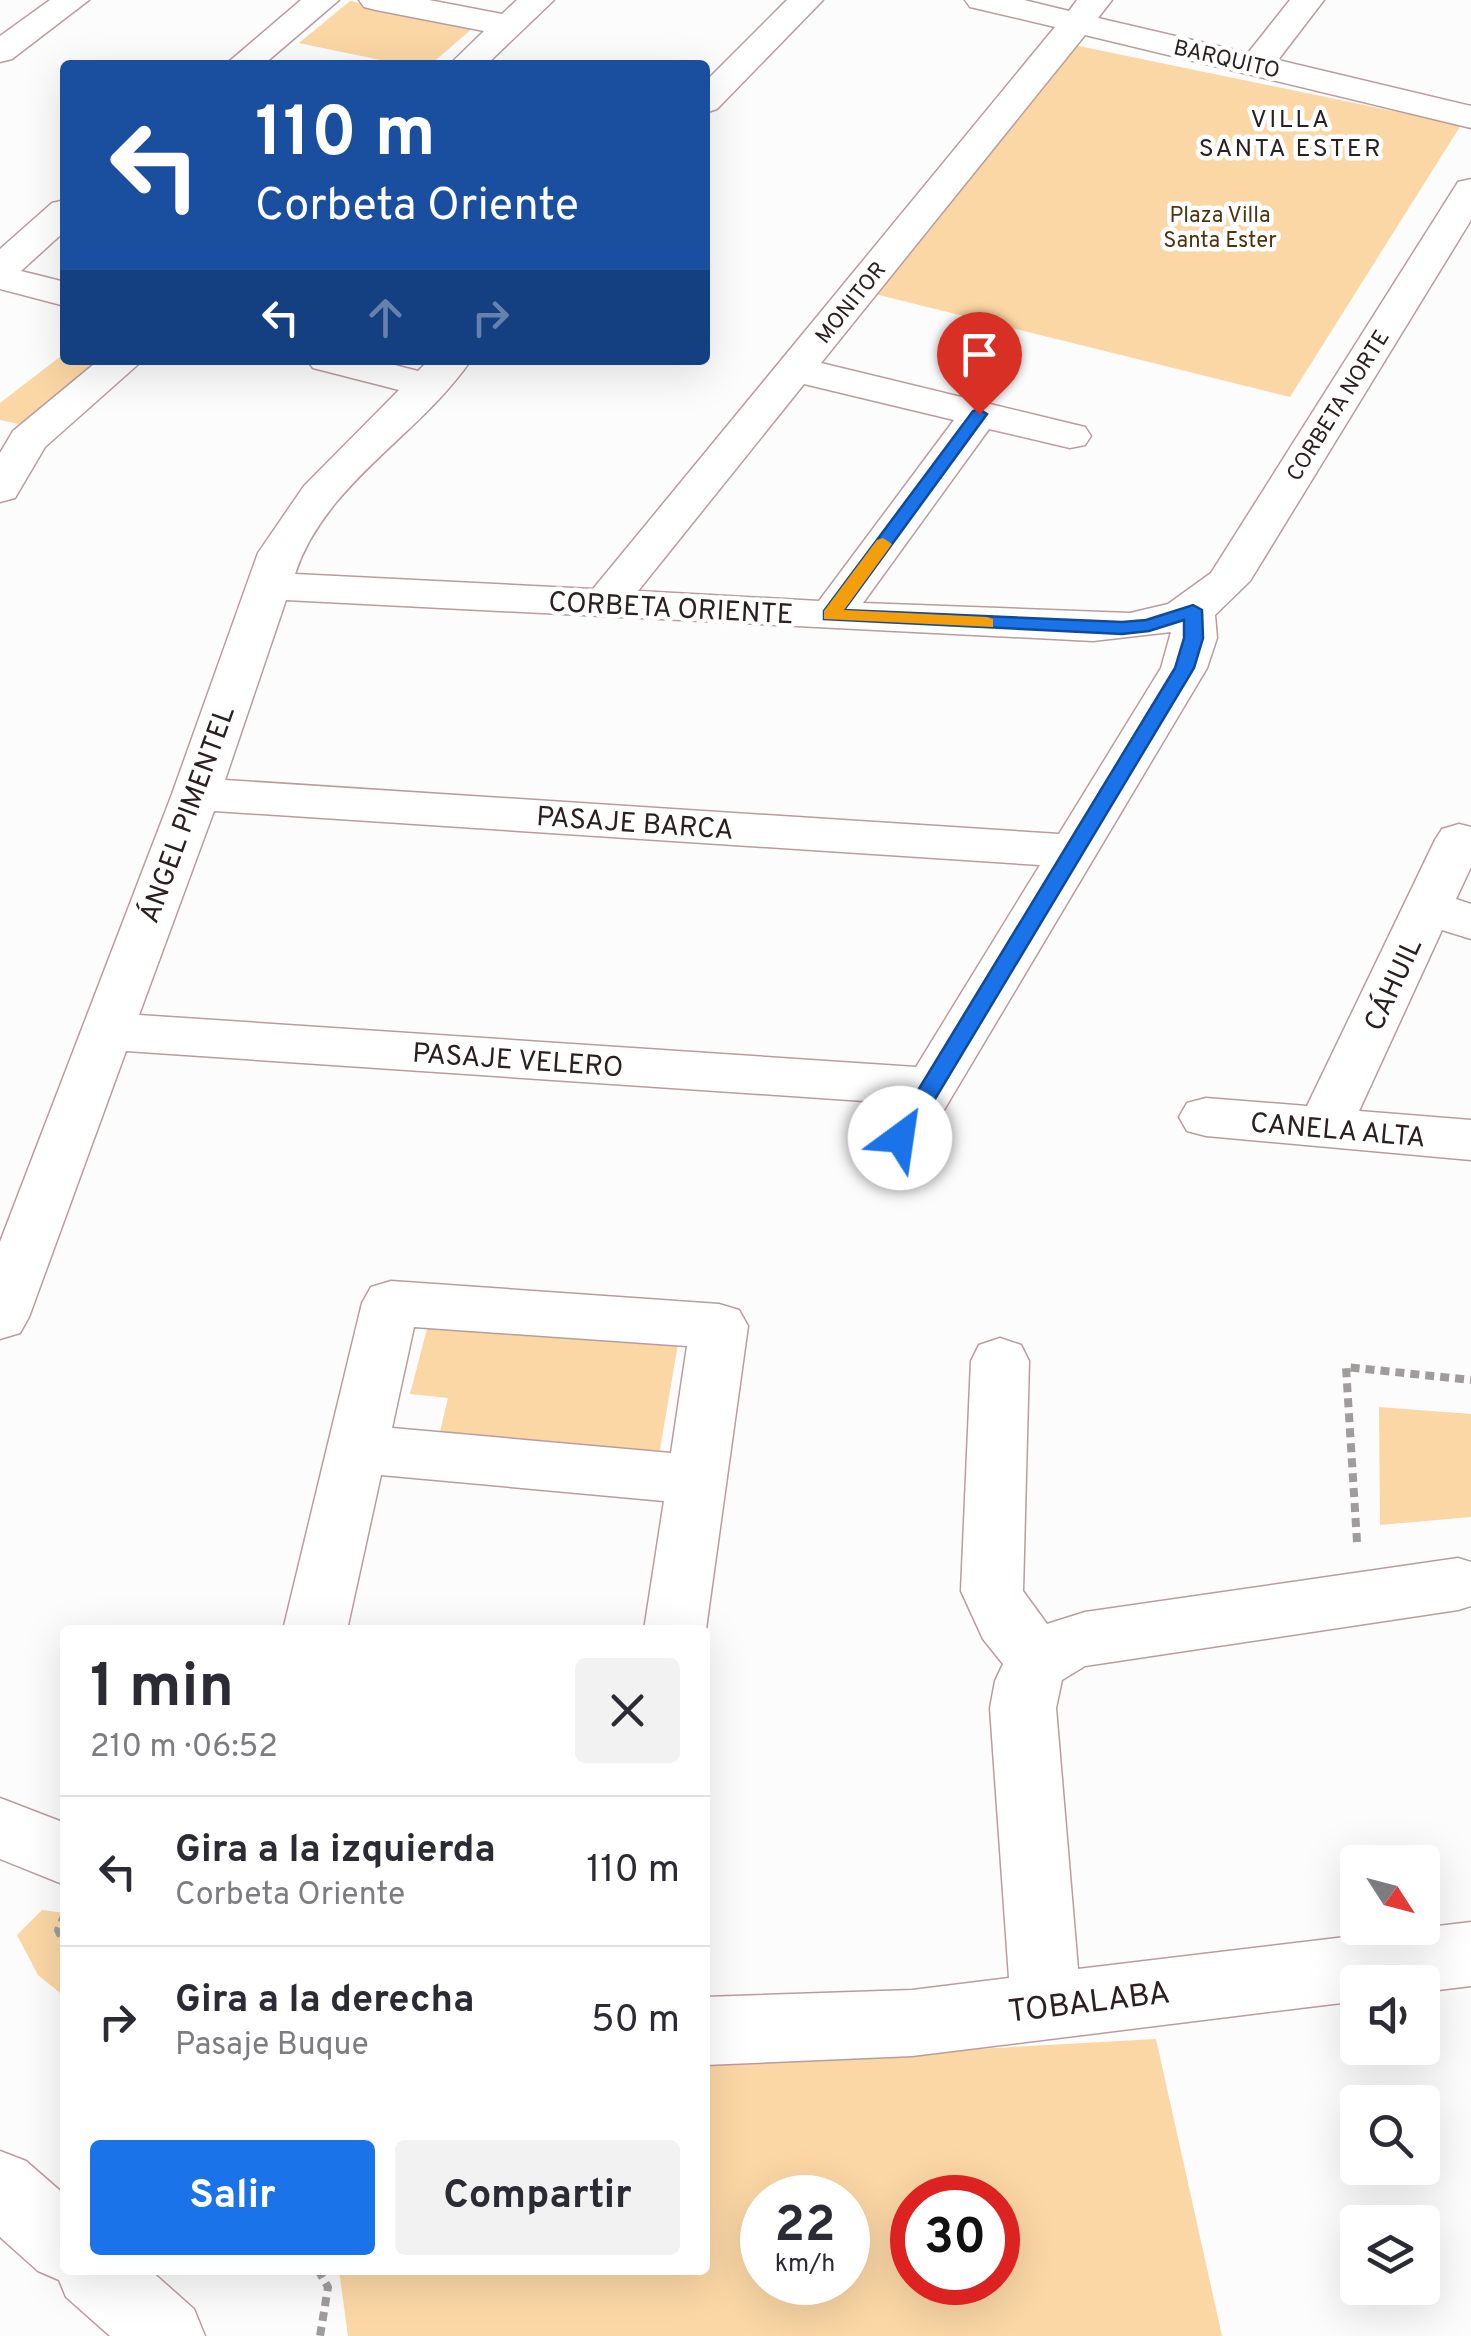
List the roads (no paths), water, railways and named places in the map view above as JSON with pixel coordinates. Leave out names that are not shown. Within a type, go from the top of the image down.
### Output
[{"type":"street","points":[[0,52],[72,0]]},
{"type":"street","points":[[248,60],[322,0]]},
{"type":"street","points":[[376,0],[508,25]]},
{"type":"street","points":[[471,60],[537,0]]},
{"type":"street","points":[[710,97],[806,0]]},
{"type":"street","name":"BARQUITO","points":[[982,0],[1085,11],[1257,65],[1471,117]]},
{"type":"street","points":[[1257,65],[1307,0]]},
{"type":"street","name":"MONITOR","points":[[605,603],[1085,11]]},
{"type":"street","name":"CORBETA NORTE","points":[[1193,610],[1228,581],[1471,190]]},
{"type":"street","points":[[0,269],[60,215]]},
{"type":"street","points":[[0,278],[60,293]]},
{"type":"street","points":[[0,489],[14,438],[116,365]]},
{"type":"street","points":[[373,365],[438,372]]},
{"type":"street","points":[[794,370],[1070,436]]},
{"type":"street","name":"ÁNGEL PIMENTEL","points":[[0,1317],[196,794],[280,552],[319,495],[438,372]]},
{"type":"street","points":[[831,615],[979,414]]},
{"type":"street","name":"CORBETA ORIENTE","points":[[267,586],[1122,628],[1149,625],[1193,610]]},
{"type":"street","points":[[900,1138],[1184,668],[1194,638],[1193,610]]},
{"type":"street","name":"PASAJE BARCA","points":[[196,794],[1074,851]]},
{"type":"street","name":"CÁHUIL","points":[[1324,1127],[1449,915],[1460,840]]},
{"type":"street","name":"PASAJE VELERO","points":[[106,1031],[931,1088]]},
{"type":"street","name":"CANELA ALTA","points":[[1206,1117],[1471,1140]]},
{"type":"street","points":[[317,1625],[391,1303],[718,1326],[677,1625]]},
{"type":"street","points":[[1000,1361],[992,1590],[1016,1637],[1039,1658]]},
{"type":"street","points":[[357,1449],[698,1480]]},
{"type":"street","points":[[1046,2006],[1023,1708],[1028,1673],[1039,1658],[1060,1645],[1086,1639],[1458,1584]]},
{"type":"street","points":[[0,1828],[60,1852]]},
{"type":"street","name":"TOBALABA","points":[[710,2030],[774,2031],[912,2023],[1471,1954]]},
{"type":"street","points":[[0,2187],[60,2241]]},
{"type":"street","points":[[99,2275],[167,2336]]},
{"type":"district","name":"VILLA SANTA ESTER","points":[[1291,132]]},
{"type":"park label","name":"Plaza Villa Santa Ester","points":[[1220,226]]}]
